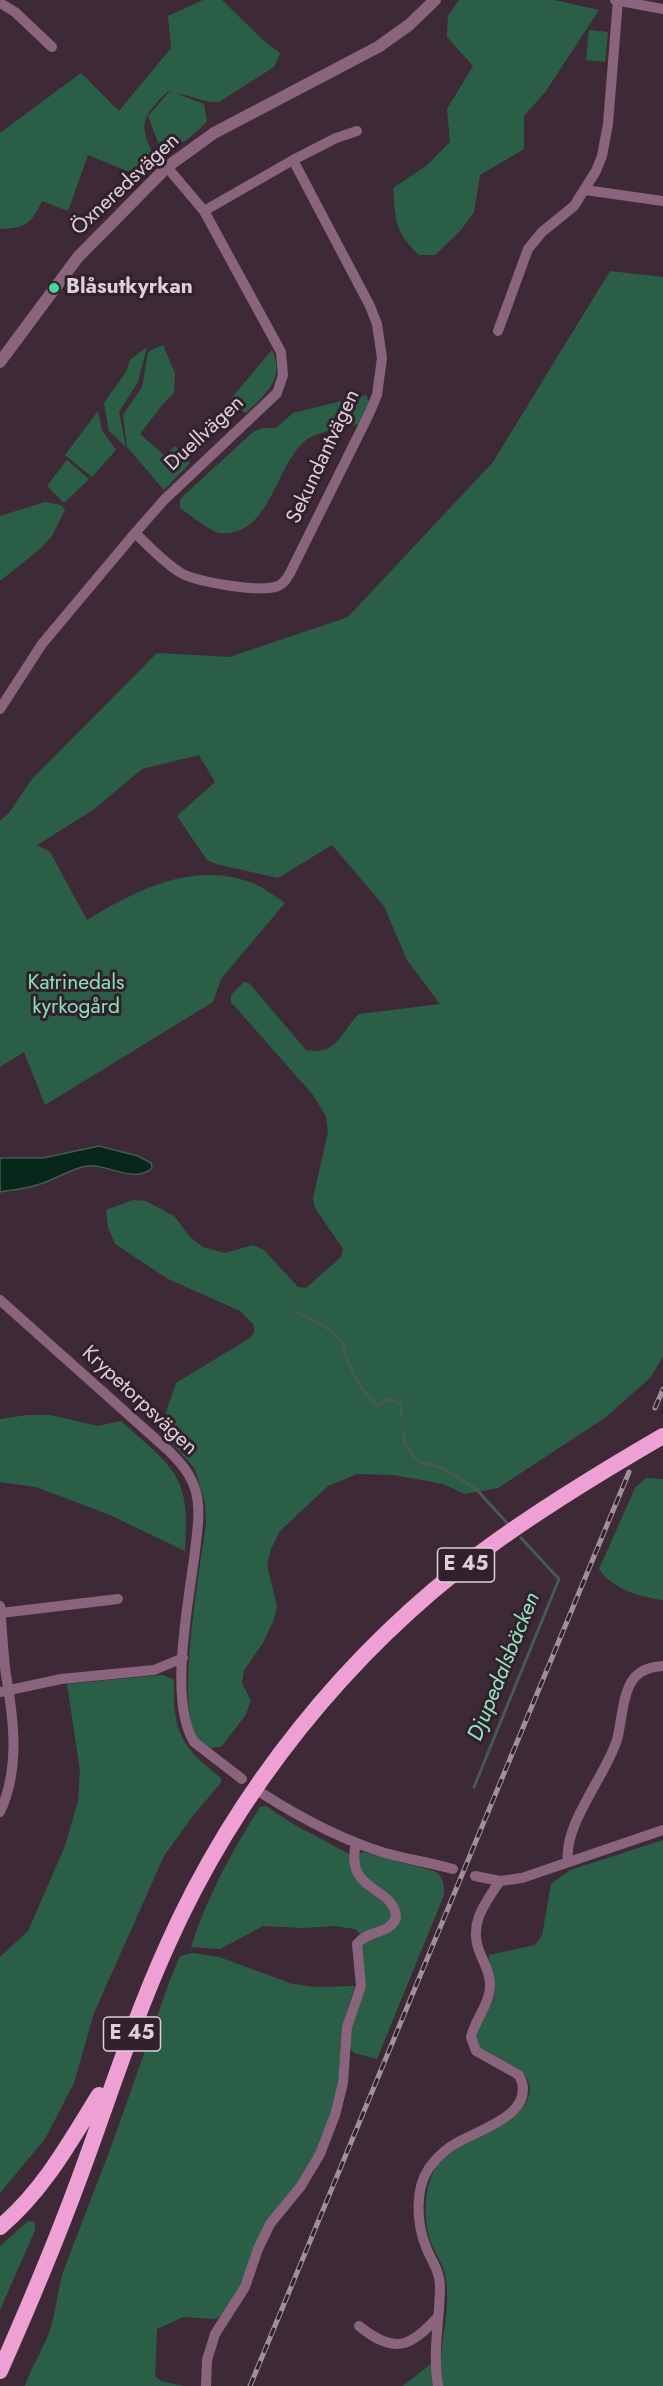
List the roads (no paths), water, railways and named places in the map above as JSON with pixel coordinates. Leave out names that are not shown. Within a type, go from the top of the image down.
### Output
[{"type":"highway","name":"E 45","points":[[0,2344],[44,2244],[136,1993],[177,1903],[230,1810],[266,1758],[342,1665],[400,1608],[439,1574],[507,1522],[663,1425]]},
{"type":"highway","name":"E 45","points":[[0,2371],[39,2282],[75,2190],[146,1995],[167,1944],[211,1859],[274,1763],[348,1672],[447,1580],[529,1518],[663,1436]]},
{"type":"highway","points":[[0,2226],[46,2178],[99,2096]]},
{"type":"street","name":"Öxneredsvägen","points":[[0,362],[78,257],[167,167],[214,133],[378,47],[402,30],[435,0]]},
{"type":"street","points":[[498,331],[528,249],[542,232],[574,206],[596,171],[606,141],[617,0],[663,9]]},
{"type":"street","points":[[0,3],[15,12],[52,47]]},
{"type":"street","points":[[204,210],[293,160],[336,138],[357,131]]},
{"type":"street","name":"Sekundantvägen","points":[[135,533],[168,564],[189,577],[208,583],[265,588],[277,586],[284,582],[290,573],[369,414],[381,375],[382,358],[377,324],[355,275],[293,160]]},
{"type":"street","name":"Duellvägen","points":[[0,709],[42,644],[135,533],[184,480],[271,400],[282,382],[284,367],[281,352],[204,210],[167,167]]},
{"type":"street","points":[[585,190],[663,201]]},
{"type":"street","name":"Krypetorpsvägen","points":[[0,1300],[168,1450],[191,1477],[196,1492],[198,1525],[183,1658],[182,1701],[185,1724],[189,1734],[201,1749],[242,1779]]},
{"type":"street","points":[[1,1613],[118,1599]]},
{"type":"street","points":[[0,1606],[13,1771],[11,1784],[0,1812]]},
{"type":"street","points":[[5,1691],[61,1679],[154,1670],[183,1658]]},
{"type":"street","points":[[568,1862],[567,1846],[610,1758],[631,1684],[642,1671],[663,1666]]},
{"type":"street","points":[[263,1794],[295,1814],[356,1843],[385,1853],[453,1869]]},
{"type":"street","points":[[475,1876],[500,1881],[522,1878],[663,1830]]},
{"type":"street","points":[[206,2386],[207,2360],[215,2334],[245,2286],[270,2224],[301,2186],[320,2154],[335,2115],[343,2083],[347,2027],[361,1986],[357,1944],[365,1936],[391,1926],[396,1918],[394,1907],[359,1876],[354,1868],[353,1855],[356,1843]]},
{"type":"street","points":[[438,2386],[435,2359],[440,2278],[425,2246],[419,2219],[423,2179],[428,2169],[446,2150],[510,2115],[523,2097],[519,2075],[476,2050],[471,2037],[488,2000],[490,1984],[475,1940],[475,1926],[482,1909],[500,1881]]},
{"type":"street","points":[[359,2326],[377,2340],[402,2344],[421,2335],[438,2317]]},
{"type":"waterway","name":"Djupedalsbäcken","points":[[295,1311],[324,1326],[342,1341],[347,1360],[365,1392],[378,1406],[387,1399],[400,1403],[402,1415]]},
{"type":"waterway","name":"Djupedalsbäcken","points":[[404,1431],[405,1444],[418,1461],[444,1469],[476,1489],[508,1524]]},
{"type":"waterway","name":"Djupedalsbäcken","points":[[474,1787],[559,1579],[521,1538]]},
{"type":"railway","points":[[655,1408],[663,1389]]},
{"type":"railway","points":[[250,2386],[629,1472]]},
{"type":"place","name":"Blåsutkyrkan","points":[[54,288]]},
{"type":"park label","name":"Katrinedals kyrkogård","points":[[76,996]]}]
